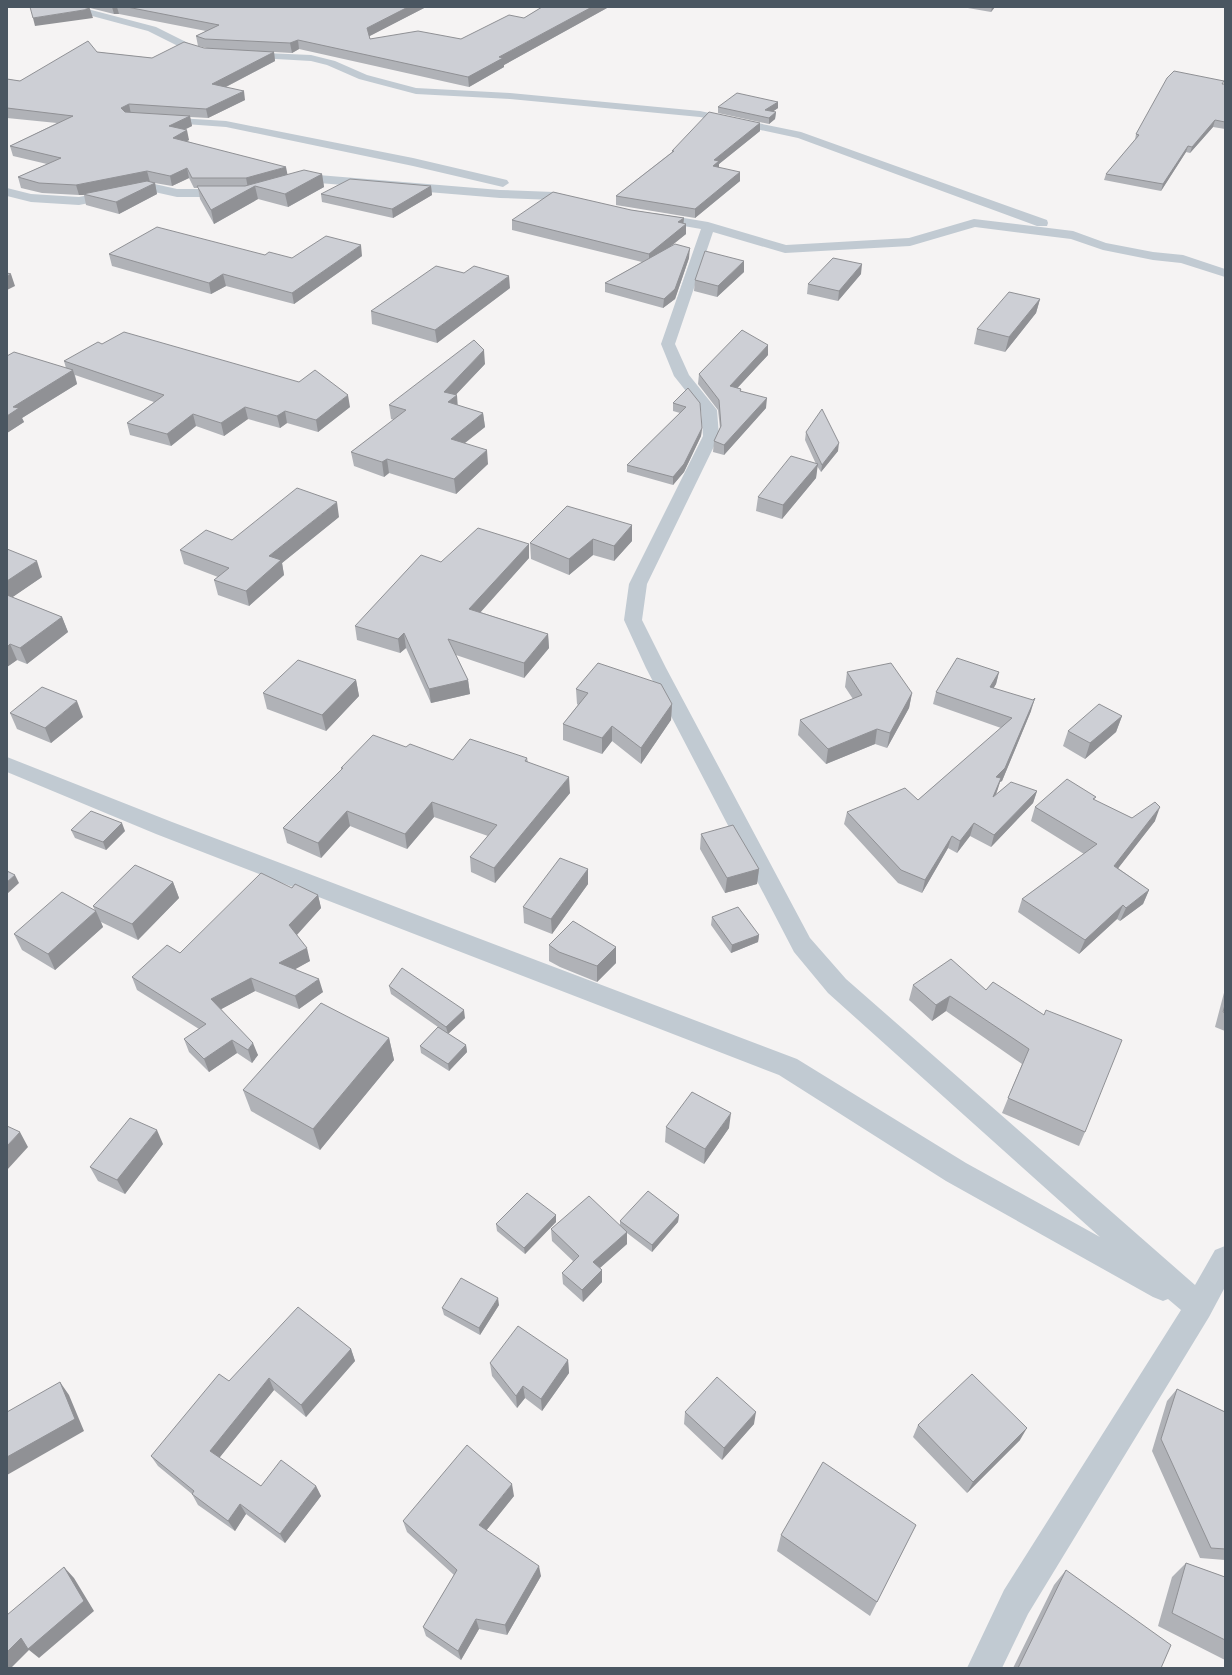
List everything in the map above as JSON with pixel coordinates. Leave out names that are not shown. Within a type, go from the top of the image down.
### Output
[{"type":"street","points":[[68,7],[152,29],[190,48],[206,53],[220,54]]},
{"type":"street","points":[[235,54],[311,58],[331,63],[363,77],[416,91],[510,96],[700,114],[783,131],[801,135],[1103,246],[1153,256],[1183,259],[1210,266],[1225,273]]},
{"type":"street","points":[[147,119],[226,124],[413,162],[592,205]]},
{"type":"street","points":[[284,184],[306,178],[500,194],[554,196]]},
{"type":"street","points":[[7,192],[31,198],[79,201],[150,187],[177,193],[240,194]]},
{"type":"street","points":[[639,215],[708,226],[785,249],[910,242],[974,223],[1073,235]]},
{"type":"street","points":[[708,226],[668,344],[682,376],[709,410],[711,436],[638,584],[633,620],[656,668],[802,945],[837,986],[1199,1307]]},
{"type":"street","points":[[7,764],[164,828],[788,1067],[956,1172],[1199,1307]]},
{"type":"street","points":[[984,1668],[1016,1602],[1199,1307],[1225,1259]]},
{"type":"building","points":[[30,7],[83,7],[90,9],[33,18]]},
{"type":"building","points":[[127,7],[408,7],[367,28],[370,39],[418,31],[461,39],[509,15],[524,18],[542,7],[592,7],[499,57],[503,58],[468,77],[298,40],[290,43],[205,39],[196,36],[219,25]]},
{"type":"building","points":[[88,41],[97,52],[152,58],[184,42],[204,48],[274,52],[212,84],[244,91],[206,109],[129,104],[121,108],[125,112],[190,116],[169,126],[187,130],[173,138],[286,167],[246,178],[192,178],[187,168],[170,176],[147,171],[76,185],[39,183],[18,177],[61,158],[10,146],[73,116],[7,108],[7,79],[20,81]]},
{"type":"building","points":[[1174,71],[1224,81],[1222,84],[1225,84],[1225,122],[1215,120],[1192,147],[1188,146],[1163,184],[1106,174],[1139,135],[1136,134],[1167,78]]},
{"type":"building","points":[[737,93],[778,102],[765,110],[776,112],[769,118],[718,107]]},
{"type":"building","points":[[709,112],[760,123],[714,160],[719,161],[713,166],[740,172],[695,209],[616,196],[674,151],[672,151]]},
{"type":"building","points":[[304,170],[322,174],[285,194],[255,186],[211,210],[197,186],[245,186]]},
{"type":"building","points":[[350,179],[431,186],[392,209],[321,194]]},
{"type":"building","points":[[147,181],[155,183],[116,202],[83,194]]},
{"type":"building","points":[[553,192],[631,210],[684,218],[678,222],[686,224],[649,254],[512,220]]},
{"type":"building","points":[[157,227],[265,255],[269,252],[292,258],[326,236],[361,245],[292,293],[223,274],[209,283],[109,254]]},
{"type":"building","points":[[675,244],[690,248],[675,289],[664,299],[605,283]]},
{"type":"building","points":[[705,251],[744,261],[718,286],[695,280]]},
{"type":"building","points":[[833,258],[862,264],[839,291],[808,284]]},
{"type":"building","points":[[436,266],[464,273],[474,266],[509,276],[435,330],[371,311]]},
{"type":"building","points":[[1009,292],[1040,299],[1009,337],[977,329]]},
{"type":"building","points":[[742,330],[768,345],[730,386],[741,389],[740,391],[767,398],[724,445],[714,441],[721,426],[719,400],[699,374]]},
{"type":"building","points":[[124,332],[299,382],[315,370],[348,395],[316,420],[285,411],[277,416],[245,407],[221,423],[193,414],[167,434],[127,423],[164,395],[64,361],[98,342],[102,344]]},
{"type":"building","points":[[474,340],[484,350],[444,392],[457,395],[448,402],[483,413],[451,439],[487,450],[454,479],[387,459],[382,462],[351,452],[406,410],[389,405]]},
{"type":"building","points":[[14,352],[73,370],[13,407],[19,408],[7,416],[7,356]]},
{"type":"building","points":[[688,388],[700,403],[702,428],[684,464],[673,477],[627,465],[686,407],[673,403]]},
{"type":"building","points":[[822,409],[839,443],[822,465],[806,432]]},
{"type":"building","points":[[791,456],[818,464],[783,505],[758,497]]},
{"type":"building","points":[[297,488],[337,502],[269,556],[281,560],[246,591],[214,580],[229,568],[180,550],[206,530],[232,540]]},
{"type":"building","points":[[567,506],[632,525],[614,546],[593,539],[569,559],[530,543]]},
{"type":"building","points":[[478,528],[529,544],[469,609],[548,634],[524,663],[448,639],[468,680],[429,689],[404,633],[398,639],[355,626],[421,555],[441,562]]},
{"type":"building","points":[[7,549],[37,561],[7,581]]},
{"type":"building","points":[[7,595],[62,617],[20,648],[10,644],[7,647]]},
{"type":"building","points":[[957,658],[999,672],[990,687],[1033,700],[1035,698],[1005,768],[996,777],[1001,778],[993,797],[1011,782],[1037,791],[994,835],[974,823],[960,841],[952,836],[925,880],[901,870],[847,812],[905,788],[918,800],[1012,718],[936,692]]},
{"type":"building","points":[[298,660],[356,680],[322,715],[263,693]]},
{"type":"building","points":[[598,663],[661,684],[672,704],[641,748],[612,726],[602,738],[563,724],[588,693],[576,689]]},
{"type":"building","points":[[891,663],[912,693],[890,733],[877,729],[828,749],[800,720],[862,695],[847,672]]},
{"type":"building","points":[[42,687],[77,701],[45,728],[10,713]]},
{"type":"building","points":[[1099,704],[1122,716],[1090,743],[1068,731]]},
{"type":"building","points":[[373,735],[406,747],[410,744],[453,760],[470,739],[527,758],[525,761],[569,777],[494,868],[470,857],[497,825],[432,802],[405,834],[347,811],[318,843],[283,828],[343,768],[341,768]]},
{"type":"building","points":[[1067,779],[1096,797],[1093,799],[1132,818],[1155,802],[1160,807],[1114,866],[1149,890],[1126,908],[1123,905],[1085,940],[1022,899],[1097,844],[1035,807]]},
{"type":"building","points":[[91,811],[122,823],[103,842],[71,830]]},
{"type":"building","points":[[733,825],[759,869],[727,878],[701,834]]},
{"type":"building","points":[[560,858],[588,869],[551,919],[523,907]]},
{"type":"building","points":[[135,865],[173,882],[132,924],[93,906]]},
{"type":"building","points":[[7,871],[15,875],[7,882]]},
{"type":"building","points":[[261,873],[292,888],[295,884],[318,895],[289,925],[307,948],[279,963],[319,979],[295,996],[251,978],[211,999],[253,1043],[248,1050],[232,1040],[204,1059],[184,1039],[206,1024],[132,977],[167,945],[180,953]]},
{"type":"building","points":[[62,892],[96,911],[48,954],[14,934]]},
{"type":"building","points":[[738,907],[759,935],[732,945],[712,917]]},
{"type":"building","points":[[573,921],[616,947],[597,966],[559,952],[549,945]]},
{"type":"building","points":[[951,959],[986,990],[993,982],[1044,1015],[1046,1010],[1122,1040],[1085,1132],[1008,1098],[1029,1049],[950,996],[936,1005],[913,985]]},
{"type":"building","points":[[402,968],[464,1010],[446,1027],[389,986]]},
{"type":"building","points":[[321,1003],[389,1038],[313,1129],[243,1090]]},
{"type":"building","points":[[438,1027],[466,1045],[448,1064],[420,1046]]},
{"type":"building","points":[[692,1092],[731,1113],[705,1149],[666,1127]]},
{"type":"building","points":[[130,1118],[157,1130],[117,1180],[90,1167]]},
{"type":"building","points":[[7,1126],[20,1132],[7,1146]]},
{"type":"building","points":[[648,1191],[679,1215],[652,1245],[620,1221]]},
{"type":"building","points":[[527,1193],[556,1215],[524,1248],[496,1224]]},
{"type":"building","points":[[589,1196],[627,1232],[593,1262],[602,1270],[582,1290],[562,1273],[579,1256],[551,1229]]},
{"type":"building","points":[[461,1278],[498,1298],[479,1328],[442,1308]]},
{"type":"building","points":[[298,1307],[351,1349],[301,1405],[269,1378],[210,1451],[261,1486],[281,1460],[316,1486],[280,1534],[240,1504],[228,1521],[192,1494],[194,1491],[151,1456],[219,1374],[229,1381]]},
{"type":"building","points":[[518,1326],[568,1360],[541,1399],[523,1386],[516,1396],[490,1363]]},
{"type":"building","points":[[972,1374],[1027,1428],[973,1482],[918,1425]]},
{"type":"building","points":[[717,1377],[756,1412],[724,1448],[685,1412]]},
{"type":"building","points":[[60,1382],[75,1419],[7,1457],[7,1412]]},
{"type":"building","points":[[1177,1389],[1225,1412],[1225,1549],[1211,1548],[1161,1439]]},
{"type":"building","points":[[467,1445],[512,1484],[479,1525],[539,1566],[505,1625],[476,1619],[458,1651],[423,1627],[457,1570],[403,1521]]},
{"type":"building","points":[[823,1462],[916,1525],[877,1602],[781,1535]]},
{"type":"building","points":[[1186,1563],[1225,1577],[1225,1640],[1172,1613]]},
{"type":"building","points":[[64,1567],[84,1601],[28,1649],[21,1638],[7,1652],[7,1615]]},
{"type":"building","points":[[1066,1570],[1171,1645],[1161,1668],[1018,1668]]}]
